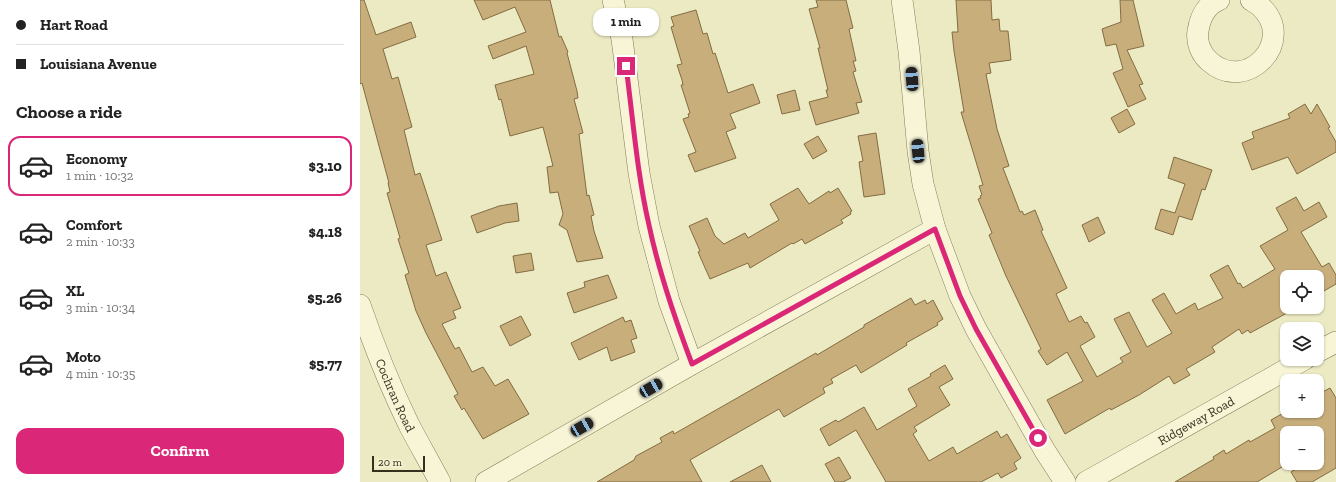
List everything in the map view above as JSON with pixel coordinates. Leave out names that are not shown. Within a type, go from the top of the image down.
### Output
[{"type":"street","points":[[613,0],[622,39],[639,173],[649,226],[669,301],[692,364]]},
{"type":"street","points":[[902,0],[909,51],[918,151],[923,184],[935,229],[960,296],[976,329],[1045,451],[1065,482]]},
{"type":"street","points":[[1219,0],[1214,2],[1205,10],[1199,21],[1197,33],[1199,46],[1204,57],[1213,65],[1225,71],[1237,72],[1249,70],[1260,63],[1268,53],[1273,41],[1273,29],[1269,17],[1261,7],[1251,0]]},
{"type":"street","points":[[486,482],[692,364],[935,229]]},
{"type":"street","name":"Cochran Road","points":[[360,305],[374,346],[390,384],[410,426],[440,482]]},
{"type":"street","points":[[1324,348],[1336,342]]},
{"type":"street","name":"Ridgeway Road","points":[[1086,482],[1293,366]]},
{"type":"building","points":[[360,0],[364,0],[376,35],[411,22],[416,37],[383,49],[392,79],[398,77],[412,127],[404,130],[415,175],[420,173],[442,240],[426,245],[436,276],[446,272],[461,308],[453,311],[456,318],[442,324],[455,349],[459,347],[472,372],[483,367],[495,386],[508,379],[529,414],[483,439],[464,408],[462,410],[454,396],[458,394],[416,311],[405,275],[409,273],[398,239],[400,238],[387,193],[390,192],[389,183],[362,83],[360,84]]},
{"type":"building","points":[[474,0],[550,0],[559,37],[561,36],[568,52],[577,91],[578,98],[574,99],[583,133],[579,134],[587,196],[589,195],[594,215],[591,216],[594,231],[603,258],[577,262],[567,230],[559,225],[563,214],[558,192],[550,193],[547,167],[553,166],[543,127],[510,136],[501,99],[499,100],[495,85],[534,74],[526,46],[493,59],[488,46],[526,32],[515,7],[483,20]]},
{"type":"building","points":[[816,0],[846,0],[853,28],[849,29],[856,61],[853,61],[856,71],[853,72],[862,102],[856,103],[859,113],[816,125],[809,102],[828,97],[826,90],[828,90],[818,48],[820,48],[809,9],[818,7]]},
{"type":"building","points":[[956,0],[991,0],[992,20],[999,19],[1000,31],[1008,31],[1011,60],[989,63],[991,73],[986,74],[997,129],[1009,166],[1003,168],[1020,212],[1022,211],[1024,215],[1035,210],[1043,230],[1041,231],[1067,288],[1056,294],[1069,322],[1081,316],[1085,323],[1087,322],[1095,337],[1080,346],[1097,377],[1123,362],[1120,358],[1131,352],[1114,319],[1129,312],[1147,347],[1172,333],[1152,300],[1164,293],[1176,314],[1195,303],[1198,310],[1223,298],[1210,275],[1228,265],[1238,284],[1240,283],[1243,288],[1275,269],[1260,246],[1288,230],[1276,208],[1296,197],[1304,211],[1319,202],[1327,217],[1301,232],[1322,267],[1329,263],[1336,275],[1336,284],[1324,291],[1324,270],[1280,270],[1280,314],[1285,314],[1250,333],[1248,330],[1242,334],[1239,329],[1212,347],[1215,352],[1186,369],[1190,375],[1174,384],[1169,376],[1139,395],[1111,410],[1110,408],[1065,434],[1047,400],[1083,381],[1067,352],[1047,365],[1038,351],[1041,349],[1006,276],[989,235],[992,233],[978,199],[981,198],[980,196],[982,195],[979,186],[983,185],[961,112],[964,112],[952,32],[958,32]]},
{"type":"building","points":[[1120,0],[1133,0],[1144,46],[1127,50],[1143,84],[1139,85],[1146,99],[1128,107],[1113,73],[1123,69],[1116,44],[1106,46],[1102,29],[1121,22]]},
{"type":"building","points":[[696,10],[703,34],[707,33],[713,54],[715,53],[728,93],[753,84],[760,103],[730,114],[736,128],[726,132],[736,158],[695,172],[688,155],[696,152],[683,119],[689,117],[688,114],[690,113],[681,85],[683,85],[677,65],[682,64],[671,27],[674,26],[671,17]]},
{"type":"building","points":[[795,90],[800,110],[782,114],[777,95]]},
{"type":"building","points":[[1305,104],[1311,114],[1317,104],[1330,127],[1328,128],[1336,142],[1336,152],[1297,174],[1288,157],[1252,170],[1242,143],[1254,138],[1252,132],[1290,118],[1288,114]]},
{"type":"building","points":[[1127,109],[1135,124],[1119,133],[1111,118]]},
{"type":"building","points":[[876,133],[885,194],[864,197],[859,162],[863,161],[858,136]]},
{"type":"building","points":[[818,136],[827,151],[813,159],[804,144]]},
{"type":"building","points":[[1174,157],[1212,170],[1205,190],[1202,189],[1192,220],[1179,216],[1173,235],[1155,229],[1161,209],[1175,213],[1185,184],[1168,178]]},
{"type":"building","points":[[798,188],[809,204],[829,191],[830,193],[838,188],[852,211],[850,212],[851,214],[841,220],[843,223],[805,244],[802,239],[793,244],[792,243],[750,268],[748,263],[710,279],[698,252],[700,251],[689,226],[707,218],[715,236],[724,244],[745,233],[748,238],[779,220],[770,204]]},
{"type":"building","points":[[517,203],[519,221],[505,223],[477,233],[471,216],[499,206]]},
{"type":"building","points":[[1098,217],[1105,233],[1089,242],[1082,225]]},
{"type":"building","points":[[531,253],[534,270],[516,273],[513,256]]},
{"type":"building","points":[[608,275],[617,298],[574,313],[567,293],[585,287],[584,282]]},
{"type":"building","points":[[911,298],[915,305],[925,300],[927,304],[933,300],[943,319],[937,323],[938,325],[906,343],[907,345],[861,373],[856,365],[831,379],[833,383],[823,388],[825,393],[784,417],[779,409],[690,460],[702,482],[597,482],[634,460],[636,456],[662,442],[660,438],[673,431],[674,434],[816,353],[817,355],[864,327],[864,325]]},
{"type":"building","points":[[521,316],[531,335],[510,346],[500,326]]},
{"type":"building","points":[[623,317],[625,322],[631,320],[637,338],[631,340],[635,352],[611,361],[607,347],[579,360],[571,343]]},
{"type":"building","points":[[945,365],[953,379],[939,387],[950,405],[914,427],[917,431],[913,434],[929,461],[953,447],[957,454],[997,431],[1001,438],[1007,434],[1021,458],[1014,463],[1017,469],[1001,478],[998,473],[981,482],[886,482],[856,430],[829,446],[820,429],[836,420],[838,422],[864,407],[877,430],[917,406],[908,389],[931,376],[930,374]]},
{"type":"building","points":[[1330,388],[1336,398],[1336,468],[1312,482],[1297,482],[1291,472],[1294,470],[1324,470],[1324,426],[1280,426],[1280,468],[1257,482],[1175,482],[1214,459],[1213,457],[1224,450],[1226,454],[1249,440],[1250,442],[1275,428],[1271,420],[1280,415],[1280,418],[1324,418],[1324,391]]},
{"type":"building","points":[[839,457],[851,478],[843,482],[835,482],[825,464]]},
{"type":"building","points":[[762,465],[771,482],[730,482]]},
{"type":"route","points":[[626,66],[639,173],[649,226],[669,301],[692,364],[935,229],[960,296],[976,329],[1038,438]]}]
